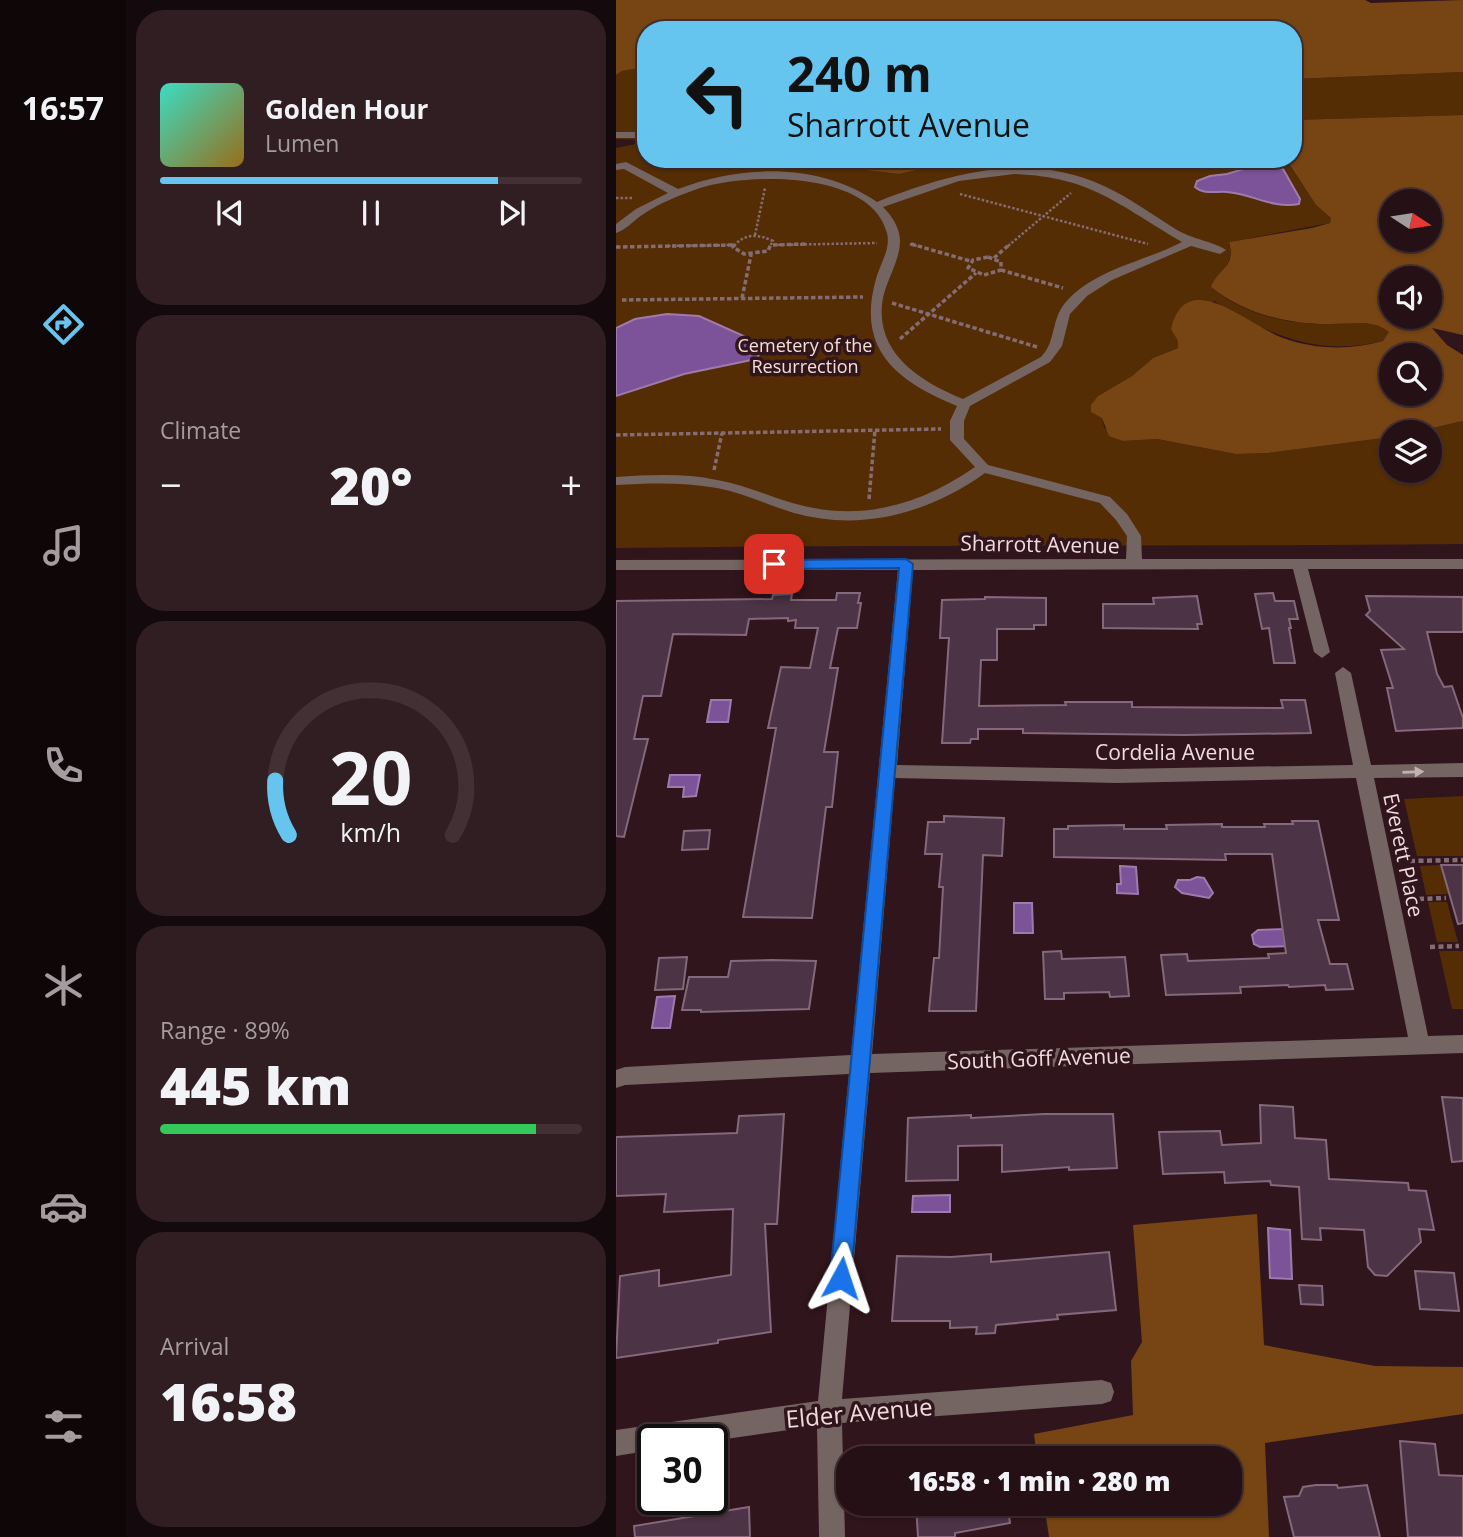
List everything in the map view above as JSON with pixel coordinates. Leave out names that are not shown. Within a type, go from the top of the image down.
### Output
[{"type":"street","points":[[616,135],[637,135]]},
{"type":"street","points":[[626,164],[676,192]]},
{"type":"street","points":[[876,205],[924,186],[975,173],[1028,171],[1058,174],[1096,186],[1189,242],[1220,250]]},
{"type":"street","points":[[616,230],[650,205],[676,192],[739,177],[801,176],[827,181],[876,205],[887,219],[895,240],[875,301],[875,327],[886,353],[908,377],[923,388],[964,404]]},
{"type":"street","points":[[1134,566],[1133,536],[1122,517],[1105,500],[983,468],[957,440],[957,421],[964,404],[1030,370],[1052,353],[1059,339],[1060,323],[1067,309],[1081,293],[1104,279],[1170,254],[1189,242]]},
{"type":"street","points":[[616,481],[653,479],[717,484],[801,510],[850,516],[884,514],[917,506],[939,497],[983,468]]},
{"type":"street","points":[[832,1537],[829,1412],[906,564]]},
{"type":"street","name":"Sharrott Avenue","points":[[616,565],[1463,564]]},
{"type":"street","points":[[1300,566],[1322,653]]},
{"type":"street","name":"Everett Place","points":[[1343,673],[1420,1045]]},
{"type":"street","name":"Cordelia Avenue","points":[[887,771],[1117,776],[1363,774],[1463,770]]},
{"type":"street","name":"South Goff Avenue","points":[[616,1079],[625,1076],[860,1064],[1463,1044]]},
{"type":"street","name":"Elder Avenue","points":[[616,1443],[829,1412],[1102,1392]]},
{"type":"path","points":[[755,235],[767,179]]},
{"type":"path","points":[[994,258],[1080,185]]},
{"type":"path","points":[[949,191],[1153,246]]},
{"type":"path","points":[[616,247],[733,245],[740,238],[755,235],[770,239],[773,245]]},
{"type":"path","points":[[905,242],[970,261],[983,257],[994,258],[1003,264],[1000,270],[992,274],[976,274],[968,268],[970,261]]},
{"type":"path","points":[[733,245],[738,253],[751,255],[768,251],[773,245],[887,243]]},
{"type":"path","points":[[742,299],[751,255]]},
{"type":"path","points":[[1000,270],[1073,291]]},
{"type":"path","points":[[892,346],[976,274]]},
{"type":"path","points":[[622,300],[866,297]]},
{"type":"path","points":[[884,301],[1044,349]]},
{"type":"path","points":[[616,435],[947,429]]},
{"type":"path","points":[[868,508],[875,430]]},
{"type":"path","points":[[713,475],[722,433]]},
{"type":"path","points":[[1410,862],[1463,860]]},
{"type":"path","points":[[1419,899],[1446,898]]},
{"type":"path","points":[[1430,947],[1459,946]]},
{"type":"green space","points":[[637,68],[637,140],[616,139],[616,75]]},
{"type":"green space","points":[[1463,72],[1463,115],[1302,120],[1302,79]]},
{"type":"green space","name":"Cemetery of the Resurrection","points":[[637,144],[637,168],[847,168],[899,174],[926,168],[1292,168],[1316,205],[1331,218],[1330,223],[1229,242],[1228,262],[1211,287],[1236,304],[1265,316],[1312,324],[1368,323],[1390,332],[1383,341],[1360,345],[1316,344],[1274,333],[1214,301],[1178,341],[1178,348],[1153,358],[1132,376],[1098,396],[1104,427],[1123,441],[1157,439],[1236,454],[1268,453],[1379,439],[1379,483],[1442,483],[1442,426],[1463,421],[1463,544],[616,548],[616,148]]},
{"type":"green space","points":[[1463,796],[1463,856],[1417,856],[1404,799]]},
{"type":"green space","points":[[1441,865],[1449,894],[1426,895],[1420,866]]},
{"type":"green space","points":[[1428,902],[1447,902],[1458,942],[1437,942]]},
{"type":"green space","points":[[1439,951],[1463,951],[1463,1009],[1452,1009]]},
{"type":"shaded area","points":[[616,0],[1365,0],[1371,3],[1463,0],[1463,72],[1302,79],[1302,21],[637,21],[637,68],[616,75]]},
{"type":"shaded area","points":[[1463,115],[1463,335],[1436,329],[1442,329],[1442,266],[1379,266],[1379,327],[1359,323],[1312,323],[1281,319],[1237,304],[1211,287],[1230,257],[1229,242],[1312,228],[1330,223],[1331,218],[1316,205],[1292,168],[1302,168],[1302,120]]},
{"type":"shaded area","points":[[847,168],[926,168],[899,174]]},
{"type":"shaded area","points":[[1247,168],[1283,169],[1300,199],[1299,204],[1280,205],[1236,193],[1206,192],[1195,187],[1197,181]]},
{"type":"shaded area","points":[[1204,300],[1220,305],[1283,338],[1308,345],[1359,346],[1383,341],[1389,332],[1384,329],[1433,329],[1447,345],[1463,355],[1463,421],[1442,426],[1442,420],[1379,420],[1379,439],[1268,453],[1236,454],[1157,439],[1123,441],[1109,436],[1102,418],[1091,412],[1091,405],[1098,396],[1132,376],[1153,358],[1178,348],[1178,341],[1171,329],[1179,310],[1190,302]]},
{"type":"shaded area","points":[[667,314],[699,316],[766,346],[756,359],[684,374],[616,396],[616,328],[635,319]]},
{"type":"shaded area","points":[[711,700],[731,700],[728,722],[707,722]]},
{"type":"shaded area","points":[[670,775],[700,775],[696,796],[683,797],[684,787],[668,787]]},
{"type":"shaded area","points":[[1120,866],[1136,867],[1138,894],[1117,893],[1117,884],[1121,884]]},
{"type":"shaded area","points":[[1204,878],[1213,893],[1209,898],[1182,893],[1175,887],[1178,880]]},
{"type":"shaded area","points":[[1014,903],[1032,903],[1033,933],[1014,933]]},
{"type":"shaded area","points":[[1288,929],[1291,946],[1260,947],[1254,944],[1252,935],[1258,930]]},
{"type":"shaded area","points":[[675,996],[670,1028],[652,1028],[657,997]]},
{"type":"shaded area","points":[[950,1195],[950,1212],[912,1212],[913,1196]]},
{"type":"shaded area","points":[[1257,1214],[1264,1345],[1375,1366],[1463,1367],[1463,1414],[1265,1443],[1269,1537],[1049,1537],[1046,1516],[1242,1516],[1242,1446],[1036,1446],[1034,1434],[1133,1415],[1131,1361],[1142,1342],[1133,1225]]},
{"type":"shaded area","points":[[1268,1228],[1290,1230],[1292,1279],[1270,1278]]},
{"type":"building","points":[[837,593],[860,593],[858,603],[861,603],[857,628],[838,628],[830,668],[838,668],[824,752],[838,752],[832,807],[826,807],[812,918],[743,917],[776,728],[768,728],[781,667],[810,668],[818,628],[795,628],[796,620],[788,621],[788,618],[749,619],[746,635],[673,634],[661,696],[643,696],[634,739],[648,739],[624,837],[616,836],[616,601],[772,599],[773,595],[792,594],[791,600],[836,600]]},
{"type":"building","points":[[1273,593],[1275,601],[1294,601],[1298,619],[1289,619],[1289,628],[1295,663],[1274,663],[1269,628],[1262,629],[1255,594]]},
{"type":"building","points":[[1197,596],[1202,624],[1197,624],[1198,629],[1103,628],[1103,604],[1154,604],[1153,598]]},
{"type":"building","points":[[1366,596],[1463,597],[1463,632],[1427,632],[1437,674],[1444,687],[1452,686],[1463,718],[1463,728],[1396,731],[1387,688],[1393,688],[1381,650],[1404,649],[1366,615],[1370,611]]},
{"type":"building","points":[[985,597],[1046,598],[1046,625],[1034,625],[1034,629],[997,629],[997,660],[981,660],[979,706],[1132,702],[1132,707],[1283,708],[1281,700],[1305,700],[1311,733],[1184,735],[1023,733],[1023,729],[978,729],[978,739],[971,739],[970,743],[942,743],[949,638],[940,638],[942,600]]},
{"type":"building","points":[[944,816],[1004,818],[1002,856],[983,855],[976,1011],[929,1011],[934,958],[939,958],[943,887],[939,887],[942,854],[925,854],[928,822],[944,822]]},
{"type":"building","points":[[1292,821],[1318,821],[1339,920],[1318,920],[1330,964],[1347,964],[1353,989],[1326,990],[1325,985],[1288,985],[1240,987],[1241,993],[1166,995],[1161,955],[1187,954],[1188,961],[1269,958],[1268,954],[1286,953],[1272,854],[1225,854],[1226,860],[1054,857],[1054,829],[1068,829],[1068,826],[1124,825],[1124,829],[1167,829],[1166,825],[1222,824],[1222,827],[1265,827],[1264,824],[1293,824]]},
{"type":"building","points":[[710,830],[708,849],[682,850],[684,831]]},
{"type":"building","points":[[1441,865],[1463,865],[1463,923],[1458,924]]},
{"type":"building","points":[[1061,951],[1062,959],[1125,957],[1129,996],[1110,997],[1109,992],[1064,993],[1064,999],[1045,999],[1043,952]]},
{"type":"building","points":[[687,957],[683,989],[655,990],[659,958]]},
{"type":"building","points":[[731,961],[816,961],[809,1009],[701,1012],[682,1010],[689,977],[728,977]]},
{"type":"building","points":[[1442,1097],[1463,1098],[1463,1161],[1452,1162]]},
{"type":"building","points":[[1260,1105],[1293,1107],[1295,1138],[1326,1140],[1329,1179],[1408,1183],[1409,1190],[1426,1191],[1434,1230],[1419,1229],[1421,1242],[1387,1276],[1375,1275],[1368,1267],[1364,1230],[1320,1228],[1321,1240],[1302,1239],[1299,1187],[1271,1185],[1270,1181],[1225,1183],[1224,1172],[1163,1174],[1159,1132],[1220,1131],[1222,1145],[1261,1143]]},
{"type":"building","points":[[784,1114],[777,1224],[765,1224],[771,1332],[616,1358],[620,1276],[659,1270],[659,1286],[731,1275],[733,1209],[664,1212],[666,1194],[616,1196],[616,1137],[737,1133],[739,1116]]},
{"type":"building","points":[[1113,1114],[1117,1168],[1069,1170],[1069,1167],[1002,1172],[1002,1145],[958,1146],[958,1180],[906,1181],[908,1118]]},
{"type":"building","points":[[1109,1252],[1116,1310],[1057,1315],[1058,1319],[996,1325],[995,1333],[976,1334],[977,1327],[950,1328],[950,1321],[892,1321],[897,1256],[951,1257],[991,1254],[991,1262]]},
{"type":"building","points":[[1415,1271],[1454,1273],[1459,1311],[1420,1309]]},
{"type":"building","points":[[1299,1285],[1322,1286],[1323,1305],[1301,1304]]},
{"type":"building","points":[[1400,1441],[1435,1444],[1439,1475],[1463,1476],[1463,1537],[1408,1537]]},
{"type":"building","points":[[1337,1485],[1338,1488],[1367,1485],[1380,1537],[1294,1537],[1284,1497],[1299,1496],[1303,1487]]},
{"type":"building","points":[[749,1507],[750,1537],[635,1537],[634,1526],[701,1515],[728,1515],[728,1510]]},
{"type":"building","points":[[917,1516],[1009,1516],[1010,1523],[955,1533],[955,1537],[918,1537]]},
{"type":"route","points":[[774,564],[906,564],[841,1278]]}]
